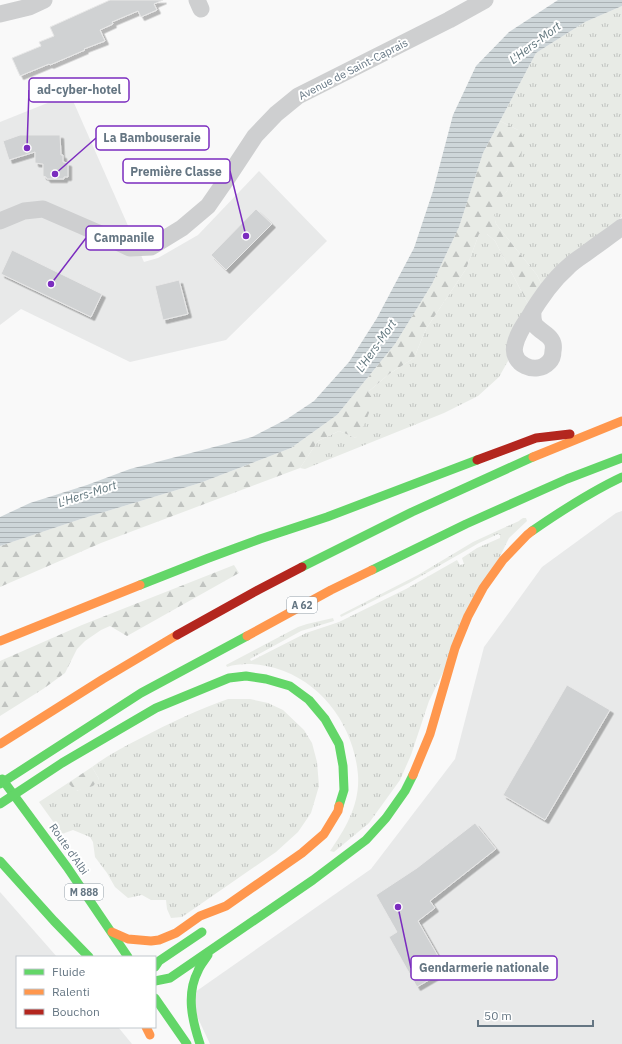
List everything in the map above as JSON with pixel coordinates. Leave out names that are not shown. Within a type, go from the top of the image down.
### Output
[{"type":"main road","points":[[0,744],[123,667],[207,618],[316,559],[460,489],[595,431],[622,421]]},
{"type":"main road","points":[[0,642],[206,559],[327,517],[536,438],[595,431]]},
{"type":"main road","name":"A 62","points":[[0,784],[141,693],[331,590],[466,524],[622,458]]},
{"type":"main road","points":[[156,981],[170,978],[313,880],[366,840],[386,818],[405,792],[418,764],[430,734],[456,648],[468,616],[483,588],[503,560],[526,536],[563,510],[603,486],[622,477]]},
{"type":"main road","points":[[0,804],[62,763],[156,708],[201,688],[229,678],[246,676],[266,679],[290,686],[309,700],[325,719],[339,744],[344,766],[344,790],[338,812],[324,834],[302,853],[226,906],[200,916],[176,933],[159,940],[151,941],[128,939],[112,932]]},
{"type":"main road","name":"Route d'Albi","points":[[0,777],[39,828],[127,956]]},
{"type":"main road","points":[[0,861],[88,956]]},
{"type":"main road","points":[[156,966],[159,961],[210,925],[226,906]]},
{"type":"main road","points":[[200,1044],[190,1006],[191,989],[198,970],[213,949]]},
{"type":"main road","points":[[156,999],[187,1044]]},
{"type":"main road","points":[[146,1030],[157,1044]]},
{"type":"street","points":[[0,14],[44,0]]},
{"type":"street","name":"Avenue de Saint-Caprais","points":[[0,221],[24,211],[43,209],[130,248],[151,247],[182,228],[208,206],[255,136],[276,114],[298,96],[449,20],[485,0]]},
{"type":"street","points":[[533,310],[555,279],[568,267],[622,227]]},
{"type":"shaded area","points":[[70,94],[144,262],[158,258],[198,235],[259,171],[327,241],[226,340],[130,362],[21,309],[0,325],[0,122]]},
{"type":"shaded area","points":[[622,511],[622,1044],[210,1044],[188,997],[371,869],[455,759],[484,647],[542,567],[616,513]]},
{"type":"shaded area","points":[[0,892],[56,956],[16,956],[16,1028],[119,1028],[132,1044],[0,1044]]},
{"type":"green space","points":[[622,6],[622,217],[584,246],[542,285],[537,275],[496,224],[492,208],[507,191],[518,130],[500,121],[536,53],[585,22]]},
{"type":"green space","points":[[500,121],[518,130],[526,141],[507,191],[493,208],[496,224],[537,275],[542,285],[528,304],[495,241],[487,234],[479,234],[466,269],[426,329],[414,358],[389,374],[368,392],[374,400],[365,423],[356,438],[339,431],[318,441],[300,468],[101,543],[0,587],[0,546],[81,519],[200,483],[291,448],[337,415],[395,344],[432,284],[459,227],[483,153]]},
{"type":"green space","points":[[479,234],[487,234],[495,241],[528,304],[508,347],[508,361],[499,377],[478,396],[444,413],[305,469],[300,468],[318,441],[339,431],[356,438],[368,392],[389,374],[414,358],[426,329],[466,269]]},
{"type":"green space","points":[[523,518],[526,518],[527,521],[509,538],[429,701],[411,755],[400,780],[369,823],[334,852],[330,851],[351,815],[357,796],[358,775],[355,757],[343,724],[321,695],[308,684],[292,675],[263,665],[245,664],[227,667],[226,665],[298,627],[333,618],[334,621],[301,631],[250,659],[251,661],[306,633],[339,622],[406,589],[457,560],[460,565],[464,564],[462,558],[477,548],[500,538],[500,535],[498,534],[479,543],[409,583],[341,617],[340,615],[418,575],[473,542]]},
{"type":"green space","points":[[234,565],[239,573],[127,636],[110,626],[101,630],[85,641],[77,649],[65,673],[43,689],[0,716],[0,661],[82,625]]},
{"type":"green space","points":[[228,699],[250,699],[268,703],[283,710],[304,730],[312,743],[317,762],[319,786],[311,813],[298,832],[276,852],[182,917],[171,918],[167,909],[166,900],[151,900],[142,895],[128,898],[115,887],[95,857],[93,842],[90,837],[73,830],[62,834],[39,802],[68,783],[77,791],[99,779],[92,767],[110,755],[174,721]]},
{"type":"green space","points":[[92,767],[99,779],[93,786],[76,791],[68,783]]},
{"type":"water","name":"L'Hers-Mort","points":[[558,0],[622,0],[622,6],[585,22],[536,53],[483,153],[459,227],[432,284],[395,344],[337,415],[291,448],[200,483],[81,519],[0,546],[0,517],[30,503],[87,485],[130,469],[252,437],[287,419],[314,401],[349,362],[377,318],[414,248],[433,191],[453,115],[476,66],[509,32]]},
{"type":"building","points":[[110,0],[163,0],[154,4],[157,10],[141,17],[138,11],[112,22],[113,24],[100,30],[105,41],[50,65],[49,64],[20,76],[12,58],[41,46],[39,42],[54,36],[50,27]]},
{"type":"building","points":[[20,135],[60,135],[61,155],[63,155],[63,162],[68,163],[68,177],[64,177],[64,179],[47,179],[43,176],[43,164],[35,163],[35,152],[9,160],[3,141]]},
{"type":"building","points":[[256,209],[272,224],[226,270],[211,255]]},
{"type":"building","points":[[12,250],[102,294],[91,317],[1,274]]},
{"type":"building","points":[[179,280],[188,314],[163,320],[155,286]]},
{"type":"building","points":[[567,685],[610,710],[545,820],[503,795]]},
{"type":"building","points":[[475,823],[496,849],[430,901],[435,908],[418,921],[446,970],[417,987],[389,937],[397,932],[376,895],[417,868]]},
{"type":"traffic: fast","points":[[302,567],[412,512],[533,457]]},
{"type":"traffic: fast","points":[[372,570],[466,524],[567,479],[622,458]]},
{"type":"traffic: fast","points":[[140,585],[206,559],[327,517],[477,460]]},
{"type":"traffic: fast","points":[[532,531],[576,502],[622,477]]},
{"type":"traffic: fast","points":[[0,784],[141,693],[247,636]]},
{"type":"traffic: fast","points":[[0,804],[62,763],[156,708],[229,678],[246,676],[266,679],[290,686],[309,700],[325,719],[339,744],[343,766],[344,790],[339,806]]},
{"type":"traffic: fast","points":[[156,981],[170,978],[313,880],[366,840],[386,818],[405,791],[413,775]]},
{"type":"traffic: fast","points":[[2,779],[67,867],[127,956]]},
{"type":"traffic: fast","points":[[0,861],[88,956]]},
{"type":"traffic: fast","points":[[156,966],[159,961],[202,932]]},
{"type":"traffic: fast","points":[[200,1044],[193,1016],[191,998],[194,980],[208,955]]},
{"type":"traffic: fast","points":[[156,999],[187,1044]]},
{"type":"traffic: slow","points":[[533,457],[622,421]]},
{"type":"traffic: slow","points":[[413,775],[430,734],[455,648],[468,616],[483,588],[503,560],[532,531]]},
{"type":"traffic: slow","points":[[247,636],[331,590],[372,570]]},
{"type":"traffic: slow","points":[[0,641],[140,585]]},
{"type":"traffic: slow","points":[[0,744],[103,679],[177,635]]},
{"type":"traffic: slow","points":[[112,932],[128,939],[151,941],[159,940],[176,933],[200,916],[226,906],[302,853],[324,834],[338,811],[339,806]]},
{"type":"traffic: slow","points":[[146,1028],[150,1035]]},
{"type":"traffic: jam","points":[[477,460],[536,438],[570,434]]},
{"type":"traffic: jam","points":[[177,635],[302,567]]},
{"type":"place","name":"ad-cyber-hotel","points":[[27,148]]},
{"type":"place","name":"La Bambouseraie","points":[[55,174]]},
{"type":"place","name":"Première Classe","points":[[246,236]]},
{"type":"place","name":"Campanile","points":[[51,284]]},
{"type":"place","name":"Gendarmerie nationale","points":[[398,907]]}]
